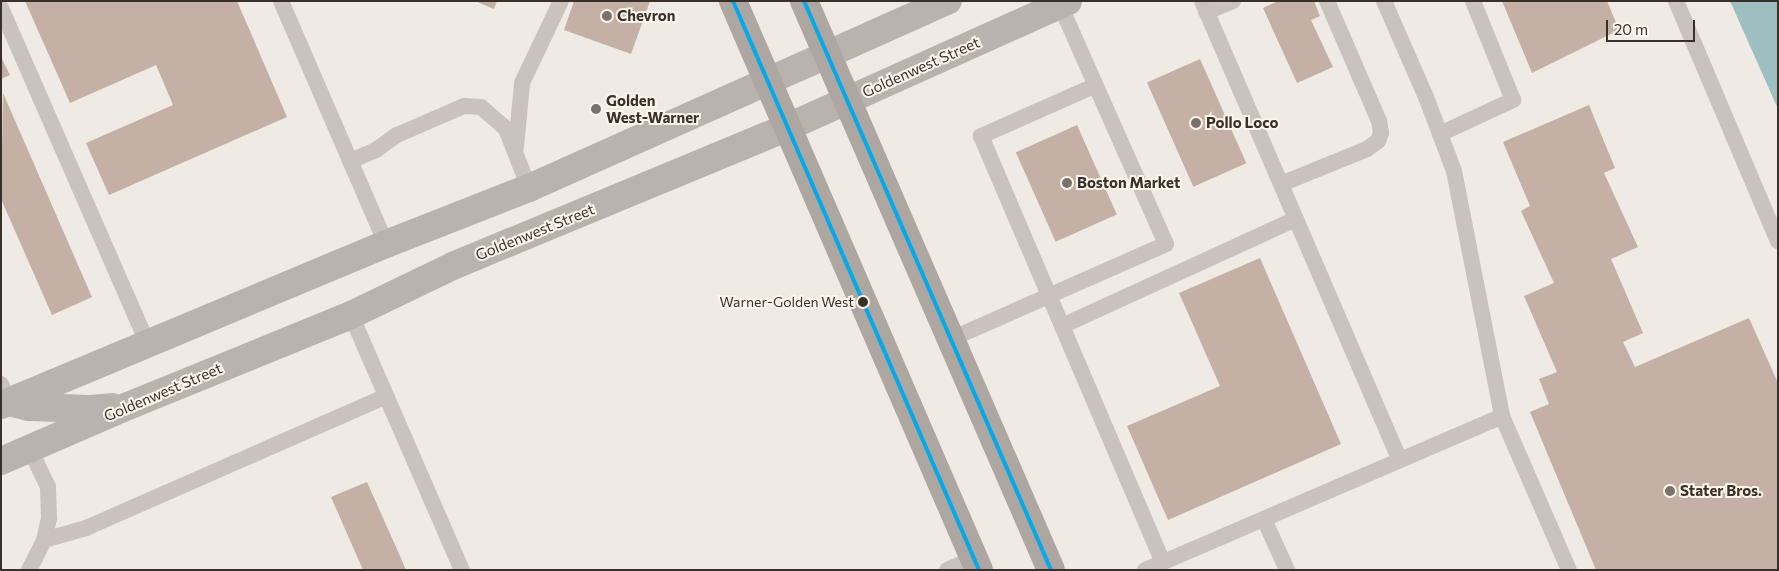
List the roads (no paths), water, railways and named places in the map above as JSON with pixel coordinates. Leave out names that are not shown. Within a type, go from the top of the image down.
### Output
[{"type":"main road","points":[[733,1],[976,564]]},
{"type":"main road","points":[[804,1],[1051,570]]},
{"type":"main road","points":[[3,400],[148,344],[386,244],[529,188],[948,1]]},
{"type":"main road","name":"Goldenwest Street","points":[[1,461],[128,406],[351,315],[455,265],[788,128],[848,99],[1064,3]]},
{"type":"main road","points":[[3,400],[29,407],[90,409],[128,406]]},
{"type":"lane","points":[[281,1],[386,244]]},
{"type":"lane","points":[[515,154],[522,82],[561,1]]},
{"type":"lane","points":[[1233,1],[1204,7],[1400,460]]},
{"type":"lane","points":[[1281,184],[1367,149],[1378,140],[1381,133],[1379,121],[1327,1]]},
{"type":"lane","points":[[1384,1],[1454,171],[1502,416],[1569,570]]},
{"type":"lane","points":[[1440,134],[1514,100],[1473,1]]},
{"type":"lane","points":[[1676,1],[1778,241]]},
{"type":"lane","points":[[951,339],[1166,244],[1094,86],[1064,3]]},
{"type":"lane","points":[[1,8],[148,344]]},
{"type":"lane","points":[[1094,86],[981,136],[1163,562]]},
{"type":"lane","points":[[350,161],[376,150],[397,134],[464,106],[481,106],[506,129],[529,188]]},
{"type":"lane","points":[[1062,326],[1296,219]]},
{"type":"lane","points":[[351,315],[462,570]]},
{"type":"lane","points":[[44,540],[86,528],[386,396]]},
{"type":"lane","points":[[1146,570],[1502,416]]},
{"type":"lane","points":[[29,570],[44,540],[49,518],[48,487],[30,448]]},
{"type":"lane","points":[[1264,519],[1286,570]]},
{"type":"lane","points":[[947,570],[976,564]]},
{"type":"water","points":[[1730,1],[1778,1],[1778,109]]},
{"type":"place","name":"Chevron","points":[[607,16]]},
{"type":"place","name":"Golden West-Warner","points":[[596,109]]},
{"type":"place","name":"Pollo Loco","points":[[1196,123]]},
{"type":"place","name":"Boston Market","points":[[1067,183]]},
{"type":"place","name":"Warner-Golden West","points":[[863,302]]},
{"type":"place","name":"Stater Bros.","points":[[1670,491]]}]
